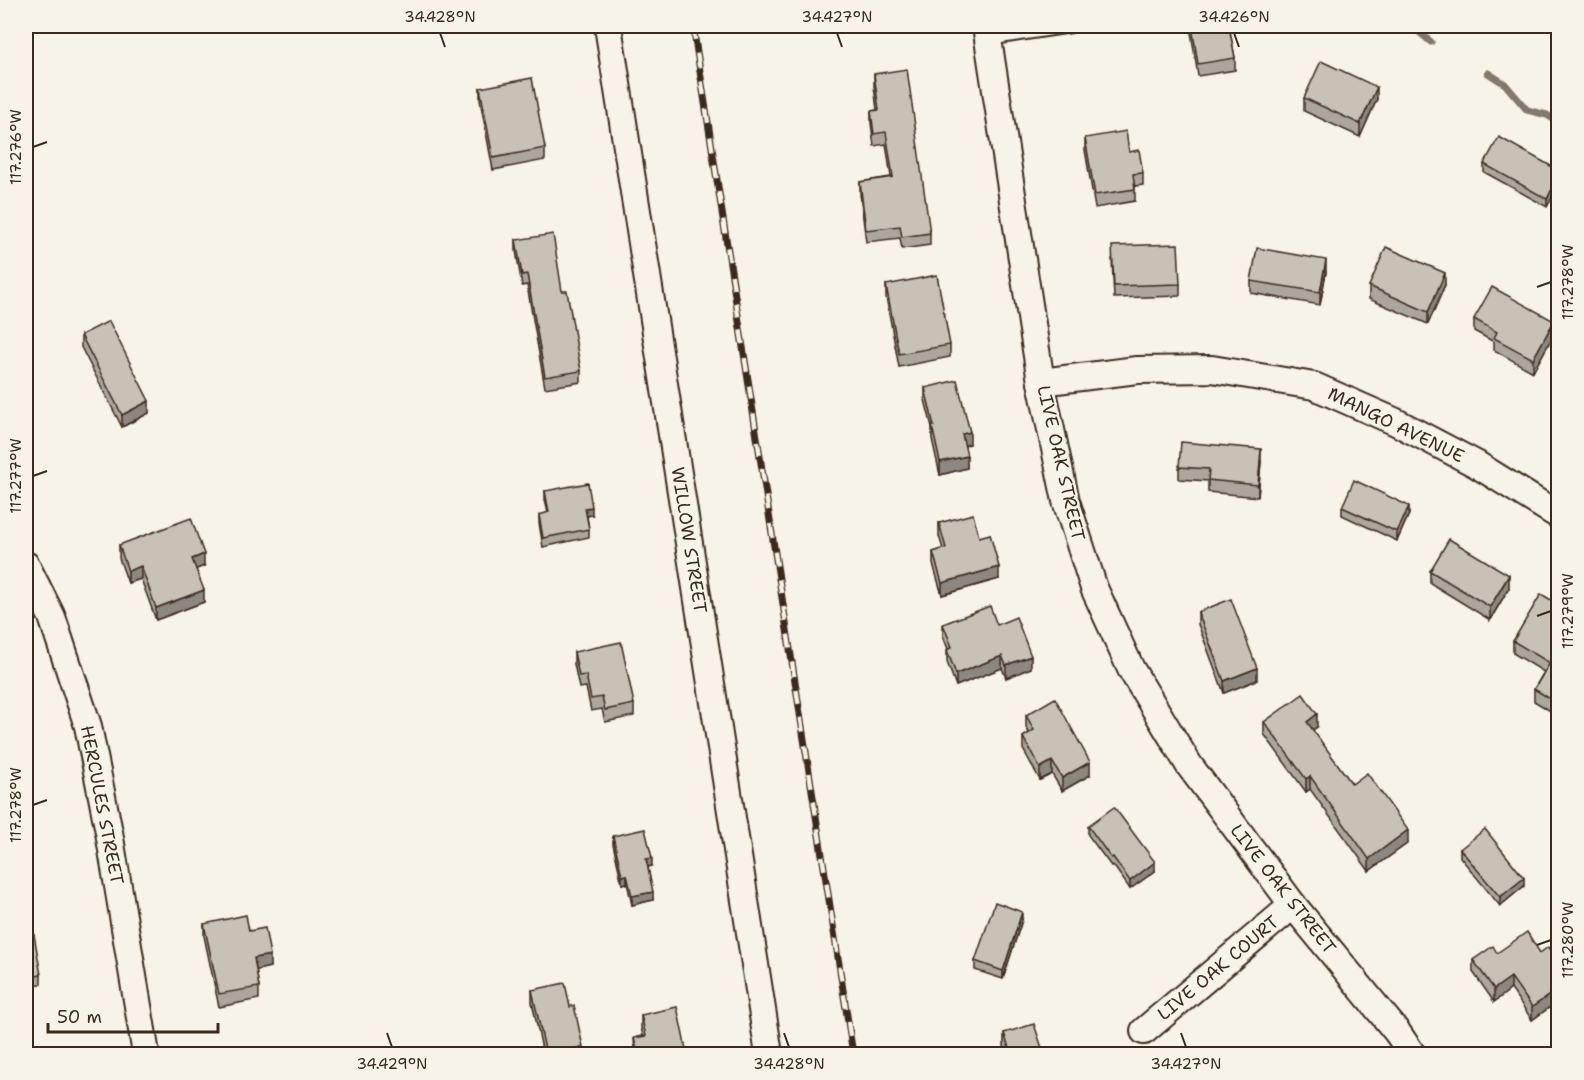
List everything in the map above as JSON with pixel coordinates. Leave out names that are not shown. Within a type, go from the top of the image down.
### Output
[{"type":"street","name":"WILLOW STREET","points":[[608,26],[769,1054]]},
{"type":"street","name":"LIVE OAK STREET","points":[[987,32],[1041,382],[1066,501],[1094,588],[1131,669],[1189,765],[1293,905],[1397,1032],[1412,1054]]},
{"type":"street","name":"MANGO AVENUE","points":[[1041,382],[1137,370],[1212,369],[1314,386],[1406,427],[1476,464],[1558,515]]},
{"type":"street","name":"HERCULES STREET","points":[[26,565],[52,617],[88,726],[109,832],[146,1054]]},
{"type":"street","name":"LIVE OAK COURT","points":[[1144,1031],[1293,905]]},
{"type":"lane","points":[[987,32],[1071,26]]},
{"type":"building","points":[[1192,26],[1229,26],[1235,58],[1198,64]]},
{"type":"building","points":[[1321,61],[1377,87],[1360,124],[1304,98]]},
{"type":"building","points":[[907,69],[930,233],[902,237],[900,226],[866,230],[860,182],[893,177],[886,132],[874,134],[871,111],[879,110],[874,74]]},
{"type":"building","points":[[532,78],[545,148],[493,158],[480,88]]},
{"type":"building","points":[[1126,131],[1129,152],[1139,150],[1143,173],[1133,174],[1135,189],[1095,195],[1085,138]]},
{"type":"building","points":[[1499,137],[1558,170],[1558,177],[1547,199],[1484,164]]},
{"type":"building","points":[[553,234],[562,291],[567,291],[581,371],[545,377],[527,274],[522,275],[516,240]]},
{"type":"building","points":[[1178,244],[1180,284],[1114,286],[1112,246]]},
{"type":"building","points":[[1386,247],[1445,273],[1428,312],[1369,286]]},
{"type":"building","points":[[1257,248],[1326,260],[1320,292],[1251,281]]},
{"type":"building","points":[[937,275],[950,345],[899,354],[886,285]]},
{"type":"building","points":[[1492,287],[1554,321],[1533,359],[1494,338],[1497,332],[1474,319]]},
{"type":"building","points":[[109,321],[149,401],[122,415],[81,335]]},
{"type":"building","points":[[957,380],[970,432],[962,434],[967,456],[940,462],[925,388]]},
{"type":"building","points":[[1181,442],[1261,449],[1258,485],[1208,480],[1209,469],[1179,467]]},
{"type":"building","points":[[1354,480],[1409,506],[1397,532],[1342,507]]},
{"type":"building","points":[[588,483],[592,507],[585,508],[589,529],[543,538],[539,515],[549,512],[545,491]]},
{"type":"building","points":[[973,514],[979,537],[990,534],[999,567],[942,583],[933,552],[946,548],[939,523]]},
{"type":"building","points":[[191,518],[204,554],[192,559],[204,590],[156,608],[141,566],[128,571],[119,545]]},
{"type":"building","points":[[1449,539],[1509,575],[1490,607],[1430,571]]},
{"type":"building","points":[[1541,594],[1558,604],[1557,703],[1534,689],[1550,663],[1513,641]]},
{"type":"building","points":[[1231,599],[1257,668],[1224,681],[1198,612]]},
{"type":"building","points":[[990,606],[997,625],[1016,617],[1031,656],[1006,665],[1002,656],[956,674],[947,650],[952,647],[943,624]]},
{"type":"building","points":[[621,642],[634,704],[605,710],[602,697],[591,699],[586,675],[579,676],[574,652]]},
{"type":"building","points":[[1303,694],[1317,714],[1307,722],[1352,784],[1367,773],[1408,830],[1369,859],[1310,776],[1306,779],[1264,722]]},
{"type":"building","points":[[1055,698],[1090,762],[1062,778],[1052,761],[1040,768],[1023,737],[1034,730],[1026,715]]},
{"type":"building","points":[[1114,807],[1155,862],[1130,881],[1088,826]]},
{"type":"building","points":[[645,829],[652,858],[646,859],[653,892],[632,896],[627,875],[622,876],[613,836]]},
{"type":"building","points":[[1485,829],[1524,878],[1500,897],[1460,849]]},
{"type":"building","points":[[995,902],[1022,912],[1003,971],[975,961]]},
{"type":"building","points":[[246,915],[249,931],[265,928],[270,955],[254,958],[259,987],[219,994],[204,924]]},
{"type":"building","points":[[32,923],[41,975],[26,978],[26,925]]},
{"type":"building","points":[[1527,932],[1540,953],[1548,947],[1558,961],[1553,967],[1558,975],[1558,989],[1532,1007],[1511,977],[1494,989],[1473,960],[1493,946],[1497,953]]},
{"type":"building","points":[[565,983],[570,1007],[574,1005],[583,1047],[546,1054],[532,990]]},
{"type":"building","points":[[677,1007],[687,1054],[638,1054],[634,1038],[646,1036],[641,1015]]},
{"type":"building","points":[[1034,1024],[1044,1054],[1011,1054],[1004,1033]]},
{"type":"waterway","points":[[1412,26],[1431,42]]},
{"type":"waterway","points":[[1488,73],[1505,84],[1527,110],[1547,115],[1558,122]]},
{"type":"railway","points":[[693,26],[853,1054]]}]
